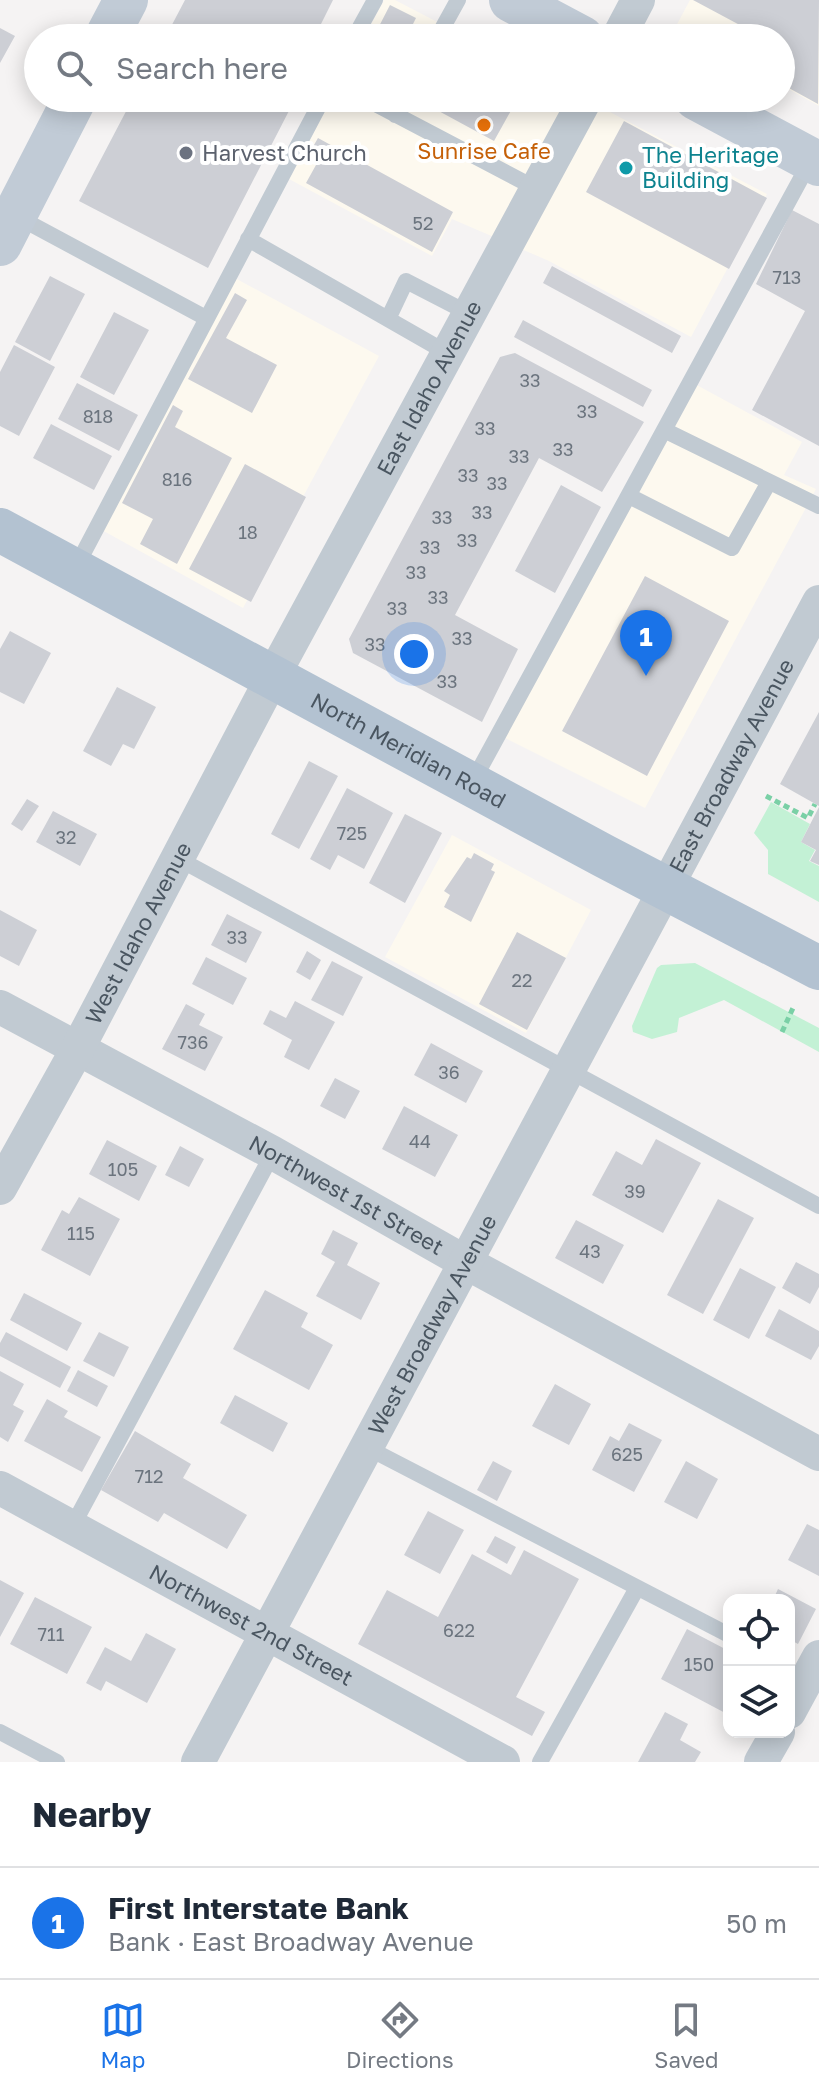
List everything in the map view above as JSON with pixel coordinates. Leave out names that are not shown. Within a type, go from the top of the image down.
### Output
[{"type":"main road","name":"North Meridian Road","points":[[0,530],[819,968]]},
{"type":"street","points":[[113,24],[126,0]]},
{"type":"street","points":[[511,0],[556,24]]},
{"type":"street","points":[[625,24],[638,0]]},
{"type":"street","points":[[8,230],[68,112]]},
{"type":"street","name":"East Idaho Avenue","points":[[272,678],[578,112]]},
{"type":"street","points":[[724,112],[816,157]]},
{"type":"street","name":"East Broadway Avenue","points":[[666,887],[819,602]]},
{"type":"street","name":"West Idaho Avenue","points":[[0,1188],[78,1048],[272,678]]},
{"type":"street","name":"West Broadway Avenue","points":[[198,1762],[666,887]]},
{"type":"street","name":"Northwest 1st Street","points":[[0,1007],[273,1153],[465,1262],[819,1454]]},
{"type":"street","name":"Northwest 2nd Street","points":[[0,1488],[503,1762]]},
{"type":"street","points":[[795,1695],[805,1667]]},
{"type":"street","points":[[761,1762],[775,1738]]},
{"type":"lane","points":[[362,24],[375,0]]},
{"type":"lane","points":[[445,24],[458,0]]},
{"type":"lane","points":[[74,571],[316,112]]},
{"type":"lane","points":[[390,112],[537,189]]},
{"type":"lane","points":[[472,784],[816,157]]},
{"type":"lane","points":[[8,230],[206,318]]},
{"type":"lane","points":[[248,239],[449,354]]},
{"type":"lane","points":[[388,319],[406,281],[470,314]]},
{"type":"lane","points":[[664,430],[819,506]]},
{"type":"lane","points":[[629,496],[732,548],[769,482]]},
{"type":"lane","points":[[177,858],[819,1206]]},
{"type":"lane","points":[[72,1527],[273,1153]]},
{"type":"lane","points":[[366,1447],[723,1632]]},
{"type":"lane","points":[[540,1762],[637,1588]]},
{"type":"lane","points":[[0,1732],[57,1762]]},
{"type":"path","points":[[766,796],[808,818],[815,804]]},
{"type":"path","points":[[782,1032],[793,1008]]},
{"type":"shaded area","points":[[384,0],[395,0],[441,24],[371,24]]},
{"type":"shaded area","points":[[690,0],[819,0],[819,106],[795,93],[795,24],[677,24]]},
{"type":"shaded area","points":[[325,112],[610,112],[767,194],[691,337],[549,261],[452,219],[432,256],[289,179]]},
{"type":"shaded area","points":[[235,278],[379,356],[243,608],[100,529]]},
{"type":"shaded area","points":[[693,383],[802,442],[784,475],[816,489],[645,808],[503,737]]},
{"type":"shaded area","points":[[452,835],[591,910],[526,1033],[385,957]]},
{"type":"green space","points":[[771,802],[810,824],[801,842],[815,850],[809,861],[819,866],[819,902],[768,874],[768,850],[754,833]]},
{"type":"green space","points":[[695,963],[819,1028],[819,1052],[724,1000],[679,1018],[677,1032],[652,1039],[633,1032],[632,1026],[657,968],[661,965]]},
{"type":"building","points":[[185,0],[333,0],[321,24],[172,24]]},
{"type":"building","points":[[693,0],[819,0],[818,104],[795,91],[795,24],[738,24]]},
{"type":"building","points":[[390,5],[416,18],[413,24],[380,24]]},
{"type":"building","points":[[0,28],[15,36],[0,63]]},
{"type":"building","name":"Harvest Church","points":[[126,112],[288,112],[208,268],[79,201]]},
{"type":"building","points":[[441,112],[510,112],[494,141]]},
{"type":"building","points":[[624,121],[767,198],[729,269],[586,192]]},
{"type":"building","points":[[318,138],[453,212],[432,252],[306,183],[316,165],[306,159]]},
{"type":"building","points":[[792,210],[819,224],[819,446],[752,410],[805,311],[756,284]]},
{"type":"building","points":[[552,266],[681,336],[672,353],[543,283]]},
{"type":"building","points":[[50,276],[85,294],[50,361],[15,342]]},
{"type":"building","points":[[235,293],[247,300],[226,338],[277,365],[252,413],[188,379]]},
{"type":"building","points":[[114,312],[149,330],[114,395],[80,377]]},
{"type":"building","points":[[523,320],[652,390],[643,407],[514,337]]},
{"type":"building","points":[[14,345],[55,367],[19,436],[0,426],[0,372]]},
{"type":"building","points":[[515,353],[644,422],[602,492],[539,458],[455,615],[518,649],[482,722],[353,653],[349,639],[500,357]]},
{"type":"building","points":[[77,383],[138,415],[119,451],[58,419]]},
{"type":"building","points":[[173,405],[183,411],[175,427],[232,458],[177,564],[140,544],[153,519],[122,503]]},
{"type":"building","points":[[51,424],[112,456],[94,490],[33,458]]},
{"type":"building","points":[[245,464],[306,497],[251,602],[189,569]]},
{"type":"building","points":[[561,485],[601,507],[555,593],[515,571]]},
{"type":"building","points":[[645,576],[729,621],[647,776],[562,731]]},
{"type":"building","points":[[10,631],[51,653],[24,704],[0,692],[0,649]]},
{"type":"building","points":[[117,687],[156,707],[134,749],[123,744],[111,766],[83,751]]},
{"type":"building","points":[[819,712],[819,806],[780,784]]},
{"type":"building","points":[[309,761],[338,776],[299,849],[271,834]]},
{"type":"building","points":[[347,788],[393,813],[364,869],[338,855],[330,870],[310,859]]},
{"type":"building","points":[[27,799],[39,806],[22,831],[11,824]]},
{"type":"building","points":[[819,807],[819,865],[810,861],[816,850],[801,842]]},
{"type":"building","points":[[53,811],[97,834],[80,866],[36,842]]},
{"type":"building","points":[[405,814],[442,833],[405,903],[369,883]]},
{"type":"building","points":[[474,853],[494,864],[491,870],[495,872],[471,922],[444,907],[450,895],[444,891],[467,857],[471,859]]},
{"type":"building","points":[[0,910],[37,930],[19,966],[0,956]]},
{"type":"building","points":[[227,914],[262,932],[246,963],[211,945]]},
{"type":"building","points":[[517,932],[566,958],[527,1030],[479,1004]]},
{"type":"building","points":[[307,951],[321,960],[310,980],[296,972]]},
{"type":"building","points":[[206,957],[247,978],[233,1005],[192,984]]},
{"type":"building","points":[[332,961],[363,977],[343,1016],[311,1000]]},
{"type":"building","points":[[295,1001],[335,1022],[309,1070],[284,1057],[292,1040],[263,1024],[270,1010],[286,1018]]},
{"type":"building","points":[[186,1004],[205,1014],[199,1025],[223,1037],[205,1071],[162,1049]]},
{"type":"building","points":[[431,1043],[483,1071],[466,1103],[414,1075]]},
{"type":"building","points":[[335,1078],[360,1091],[345,1119],[320,1106]]},
{"type":"building","points":[[404,1106],[458,1135],[435,1177],[382,1149]]},
{"type":"building","points":[[656,1139],[701,1163],[663,1233],[592,1195],[616,1151],[642,1165]]},
{"type":"building","points":[[107,1140],[157,1166],[139,1201],[89,1174]]},
{"type":"building","points":[[180,1146],[204,1159],[189,1187],[165,1175]]},
{"type":"building","points":[[79,1197],[120,1219],[90,1276],[41,1250],[62,1210],[69,1214]]},
{"type":"building","points":[[718,1199],[754,1218],[703,1314],[667,1295]]},
{"type":"building","points":[[576,1220],[624,1245],[603,1284],[555,1258]]},
{"type":"building","points":[[333,1230],[358,1243],[347,1265],[380,1283],[361,1320],[316,1296],[335,1262],[321,1254]]},
{"type":"building","points":[[796,1262],[819,1274],[819,1287],[810,1304],[782,1288]]},
{"type":"building","points":[[740,1268],[776,1287],[749,1339],[713,1320]]},
{"type":"building","points":[[265,1290],[308,1313],[301,1327],[333,1345],[309,1390],[233,1349]]},
{"type":"building","points":[[24,1293],[82,1323],[67,1351],[10,1320]]},
{"type":"building","points":[[779,1309],[819,1331],[819,1346],[811,1360],[765,1336]]},
{"type":"building","points":[[6,1332],[71,1367],[60,1388],[0,1356],[0,1343]]},
{"type":"building","points":[[99,1332],[129,1347],[114,1377],[83,1361]]},
{"type":"building","points":[[78,1370],[108,1386],[97,1407],[67,1391]]},
{"type":"building","points":[[0,1371],[24,1384],[13,1405],[24,1411],[8,1442],[0,1437]]},
{"type":"building","points":[[555,1384],[591,1404],[569,1445],[532,1426]]},
{"type":"building","points":[[235,1395],[288,1423],[273,1452],[220,1423]]},
{"type":"building","points":[[47,1399],[68,1411],[64,1417],[101,1437],[82,1472],[24,1441]]},
{"type":"building","points":[[629,1423],[662,1440],[634,1492],[592,1470],[610,1436],[619,1441]]},
{"type":"building","points":[[135,1431],[191,1464],[183,1478],[247,1515],[227,1549],[164,1513],[158,1522],[101,1490]]},
{"type":"building","points":[[493,1461],[512,1471],[497,1501],[477,1490]]},
{"type":"building","points":[[686,1461],[718,1479],[697,1519],[664,1502]]},
{"type":"building","points":[[428,1511],[464,1530],[440,1574],[404,1555]]},
{"type":"building","points":[[807,1524],[819,1530],[819,1576],[788,1560]]},
{"type":"building","points":[[495,1536],[516,1547],[507,1564],[486,1552]]},
{"type":"building","points":[[524,1550],[579,1579],[516,1697],[545,1712],[532,1736],[358,1644],[387,1590],[438,1617],[472,1554],[511,1575]]},
{"type":"building","points":[[0,1580],[24,1593],[0,1637]]},
{"type":"building","points":[[35,1597],[92,1627],[67,1674],[10,1644]]},
{"type":"building","points":[[795,1598],[816,1609],[798,1644],[795,1642]]},
{"type":"building","points":[[687,1629],[723,1648],[723,1712],[661,1679]]},
{"type":"building","points":[[146,1633],[176,1649],[147,1703],[106,1681],[101,1691],[86,1683],[105,1647],[131,1661]]},
{"type":"building","points":[[665,1712],[688,1724],[680,1740],[701,1752],[695,1762],[638,1762]]},
{"type":"place","name":"Sunrise Cafe","points":[[484,125]]},
{"type":"place","name":"Harvest Church","points":[[186,153]]},
{"type":"place","name":"The Heritage Building","points":[[626,168]]},
{"type":"place","name":"First Interstate Bank","points":[[646,676]]}]
